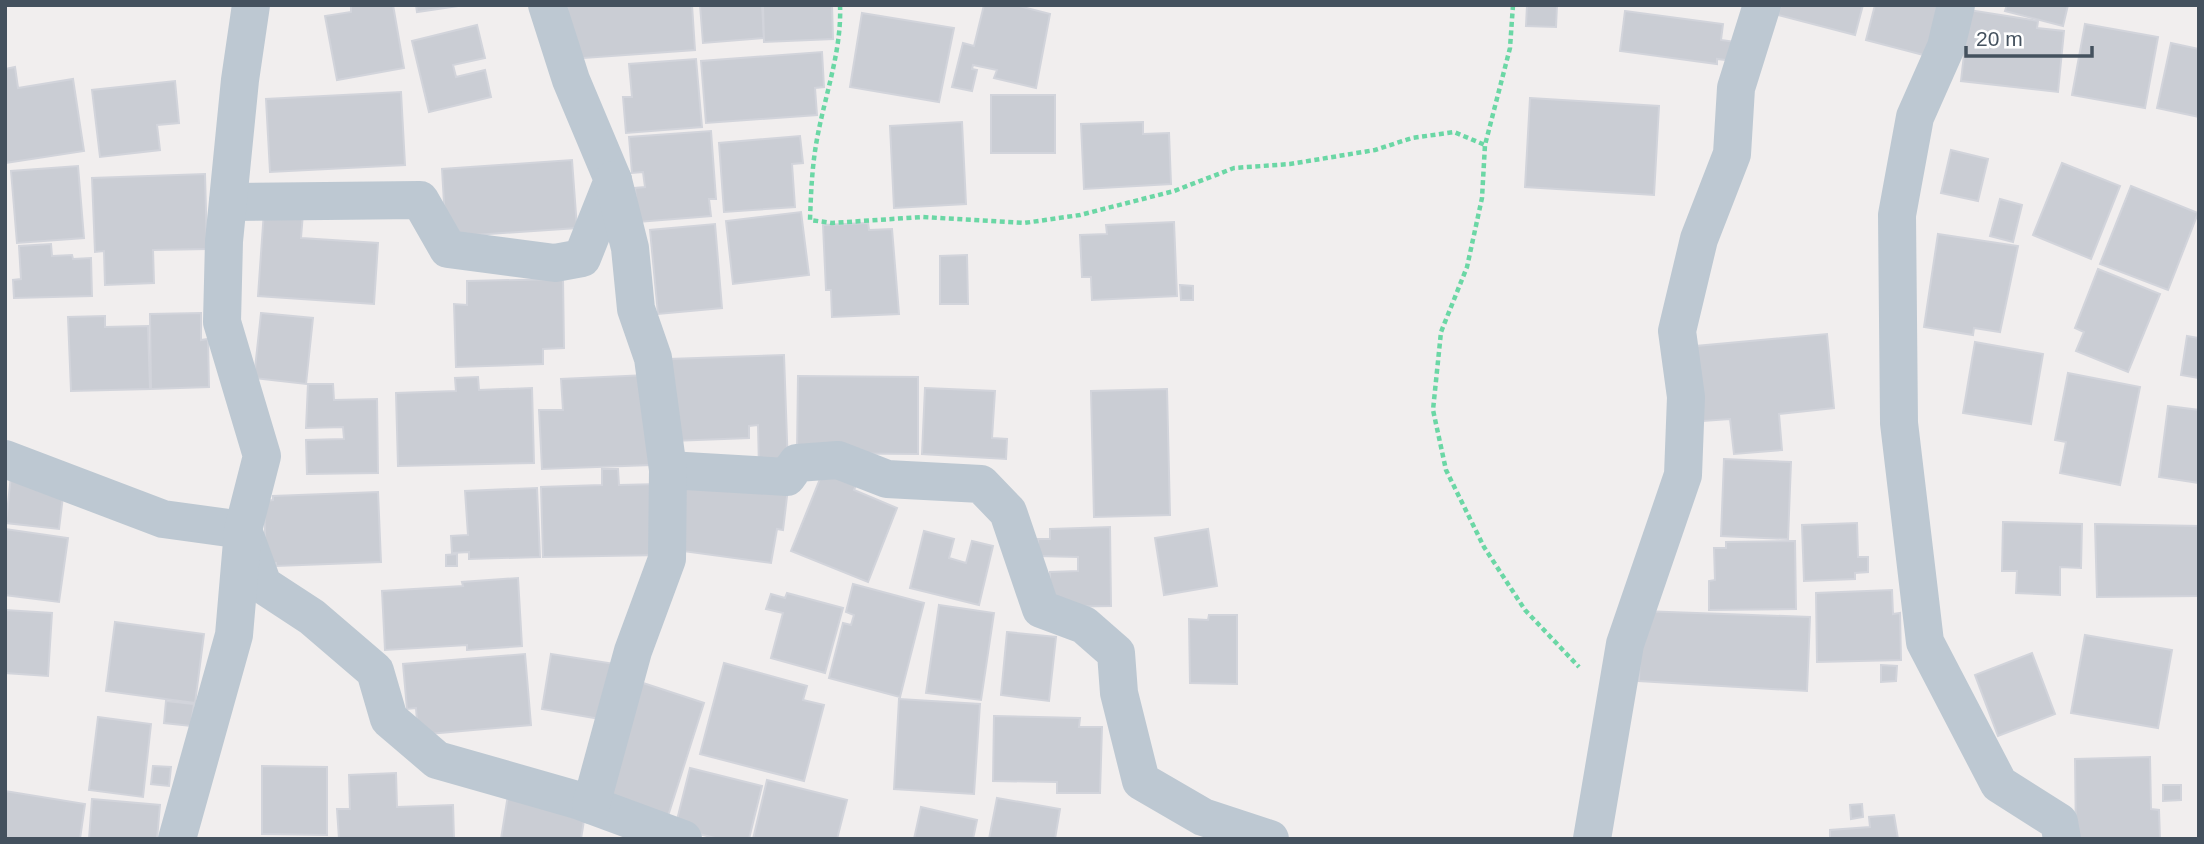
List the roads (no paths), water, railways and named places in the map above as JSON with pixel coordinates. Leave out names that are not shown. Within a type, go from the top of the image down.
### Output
[{"type":"street","points":[[177,839],[234,635],[243,530],[262,456],[222,322],[228,202],[240,79],[251,5]]},
{"type":"street","points":[[547,5],[571,80],[613,180],[629,248],[636,309],[653,358],[668,470],[667,559],[633,651],[591,805]]},
{"type":"street","points":[[1592,839],[1625,644],[1683,475],[1686,397],[1677,331],[1699,239],[1732,154],[1736,88],[1762,5]]},
{"type":"street","points":[[1956,5],[1946,47],[1915,117],[1897,215],[1899,423],[1925,642],[1999,784],[2059,822],[2062,839]]},
{"type":"street","points":[[228,202],[420,200],[448,249],[555,264],[582,258],[613,180]]},
{"type":"street","points":[[5,459],[163,519],[243,530]]},
{"type":"street","points":[[668,470],[787,477],[797,463],[838,460],[887,480],[981,484],[1008,512],[1041,609],[1084,625],[1116,653],[1119,693],[1141,781],[1203,817],[1270,839]]},
{"type":"street","points":[[243,530],[263,584],[313,617],[375,671],[390,719],[437,760],[591,805],[683,839]]}]
